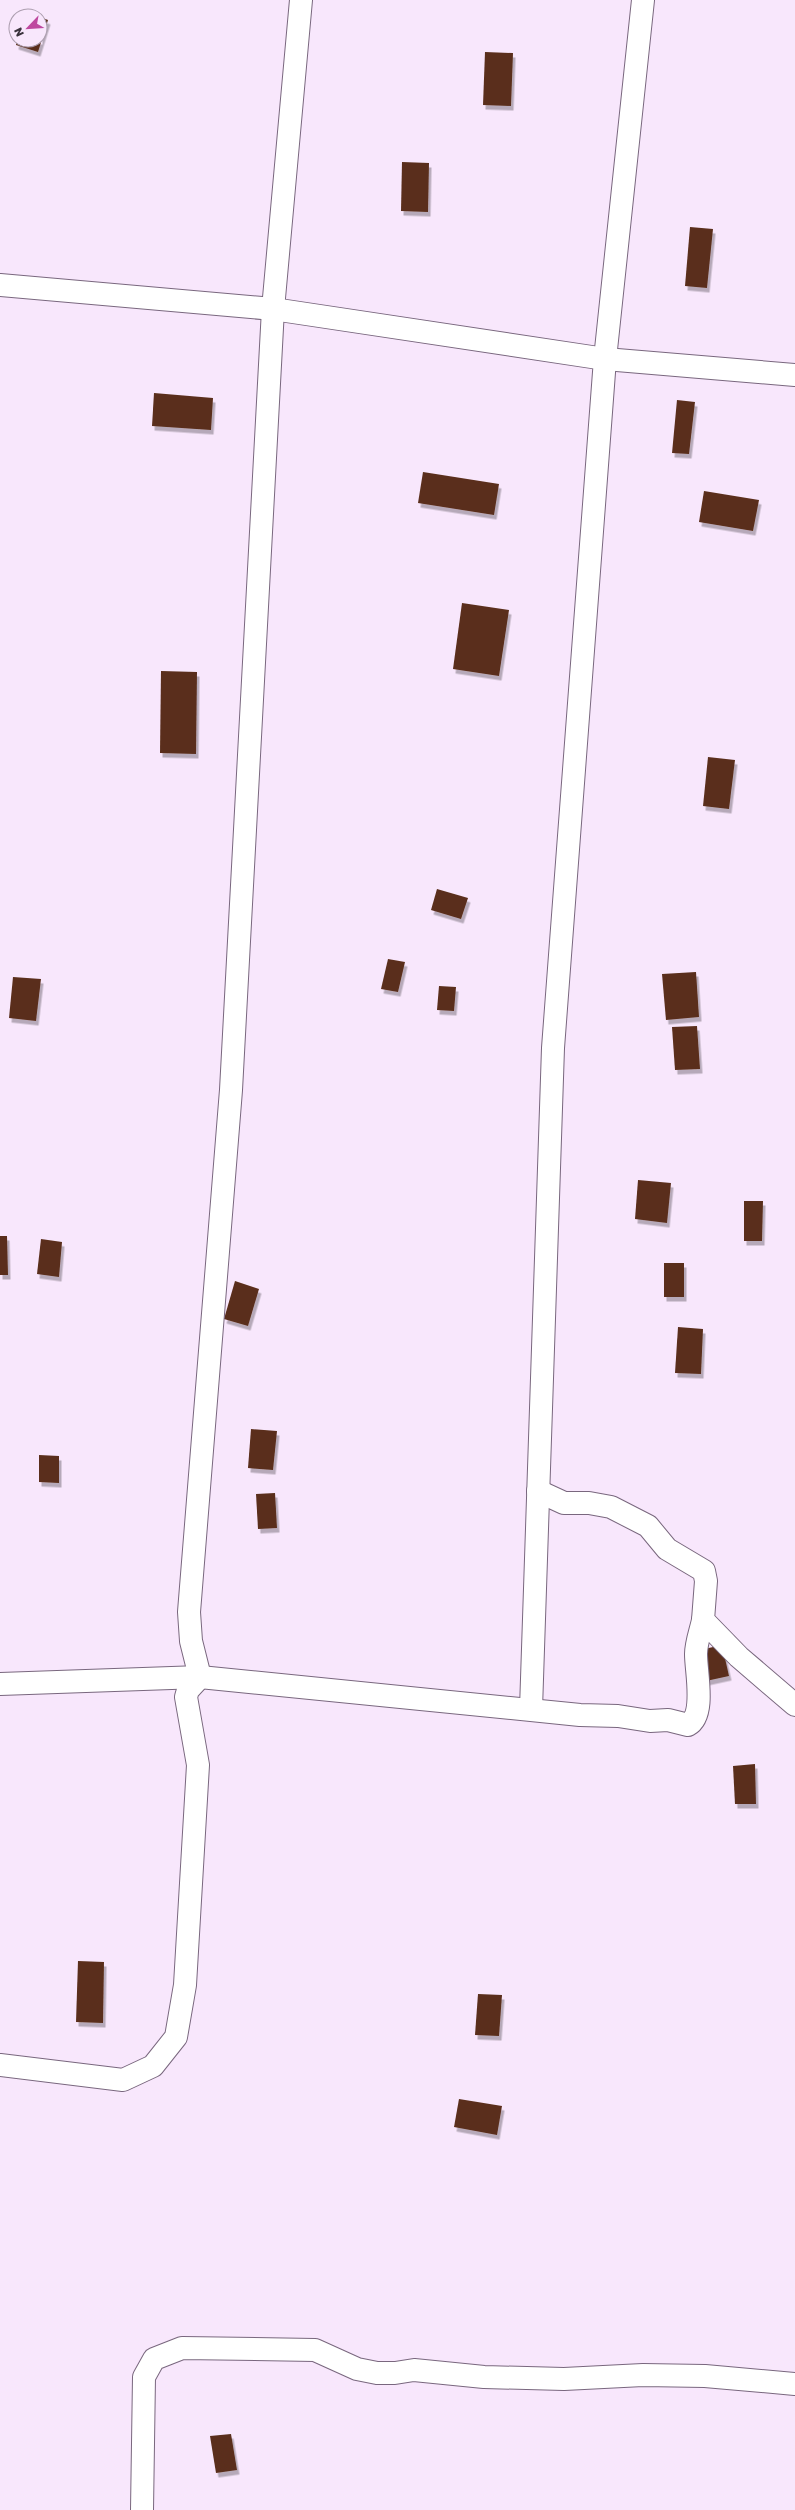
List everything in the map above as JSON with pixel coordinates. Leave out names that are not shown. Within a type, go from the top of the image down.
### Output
[{"type":"street","points":[[200,1677],[191,1641],[189,1612],[231,1090],[273,309],[301,0]]},
{"type":"street","points":[[531,1709],[553,1048],[605,359],[643,0]]},
{"type":"street","points":[[0,285],[273,309],[605,359],[795,375]]},
{"type":"street","points":[[0,1684],[200,1677],[580,1715],[618,1716],[650,1721],[668,1720],[688,1725],[693,1722],[698,1710],[696,1652],[703,1620],[706,1581],[704,1572],[667,1549],[648,1526],[611,1507],[589,1503],[564,1503],[538,1491]]},
{"type":"street","points":[[703,1620],[739,1657],[795,1705]]},
{"type":"street","points":[[0,2065],[123,2080],[153,2066],[176,2037],[186,1985],[198,1765],[186,1697],[188,1690],[200,1677]]},
{"type":"street","points":[[142,2510],[144,2377],[154,2359],[182,2348],[315,2350],[357,2369],[377,2373],[395,2373],[414,2370],[484,2377],[564,2379],[643,2375],[705,2376],[795,2384]]},
{"type":"building","points":[[25,48],[39,48],[38,52]]},
{"type":"building","points":[[485,52],[513,53],[511,106],[483,105]]},
{"type":"building","points":[[402,162],[429,163],[428,212],[401,211]]},
{"type":"building","points":[[690,227],[713,229],[707,288],[685,286]]},
{"type":"building","points":[[154,393],[213,398],[211,430],[152,426]]},
{"type":"building","points":[[677,400],[695,402],[689,454],[672,453]]},
{"type":"building","points":[[423,472],[499,484],[494,515],[418,503]]},
{"type":"building","points":[[704,491],[759,500],[753,531],[699,522]]},
{"type":"building","points":[[462,603],[509,610],[499,676],[453,669]]},
{"type":"building","points":[[161,671],[197,672],[196,754],[160,753]]},
{"type":"building","points":[[708,757],[735,760],[729,809],[703,806]]},
{"type":"building","points":[[437,889],[468,898],[461,919],[431,910]]},
{"type":"building","points":[[388,959],[405,962],[398,992],[381,989]]},
{"type":"building","points":[[696,972],[699,1017],[666,1020],[662,974]]},
{"type":"building","points":[[13,977],[41,979],[36,1021],[9,1018]]},
{"type":"building","points":[[439,986],[456,987],[454,1011],[437,1010]]},
{"type":"building","points":[[697,1026],[700,1069],[675,1070],[672,1027]]},
{"type":"building","points":[[638,1180],[671,1183],[667,1223],[635,1219]]},
{"type":"building","points":[[744,1201],[763,1201],[762,1241],[744,1241]]},
{"type":"building","points":[[0,1236],[7,1236],[8,1275],[0,1275]]},
{"type":"building","points":[[41,1239],[62,1242],[59,1277],[37,1274]]},
{"type":"building","points":[[664,1263],[684,1263],[684,1297],[664,1297]]},
{"type":"building","points":[[235,1281],[259,1289],[248,1326],[224,1319]]},
{"type":"building","points":[[678,1327],[703,1329],[701,1374],[675,1373]]},
{"type":"building","points":[[251,1429],[277,1431],[273,1470],[248,1468]]},
{"type":"building","points":[[39,1455],[59,1456],[59,1483],[39,1482]]},
{"type":"building","points":[[275,1493],[277,1528],[258,1529],[256,1494]]},
{"type":"building","points":[[722,1645],[729,1676],[706,1681],[700,1650]]},
{"type":"building","points":[[755,1764],[756,1804],[735,1804],[733,1766]]},
{"type":"building","points":[[78,1961],[104,1962],[103,2023],[76,2022]]},
{"type":"building","points":[[478,1994],[502,1995],[499,2036],[475,2035]]},
{"type":"building","points":[[459,2099],[502,2106],[497,2135],[454,2127]]},
{"type":"building","points":[[231,2434],[237,2470],[216,2473],[210,2436]]}]
